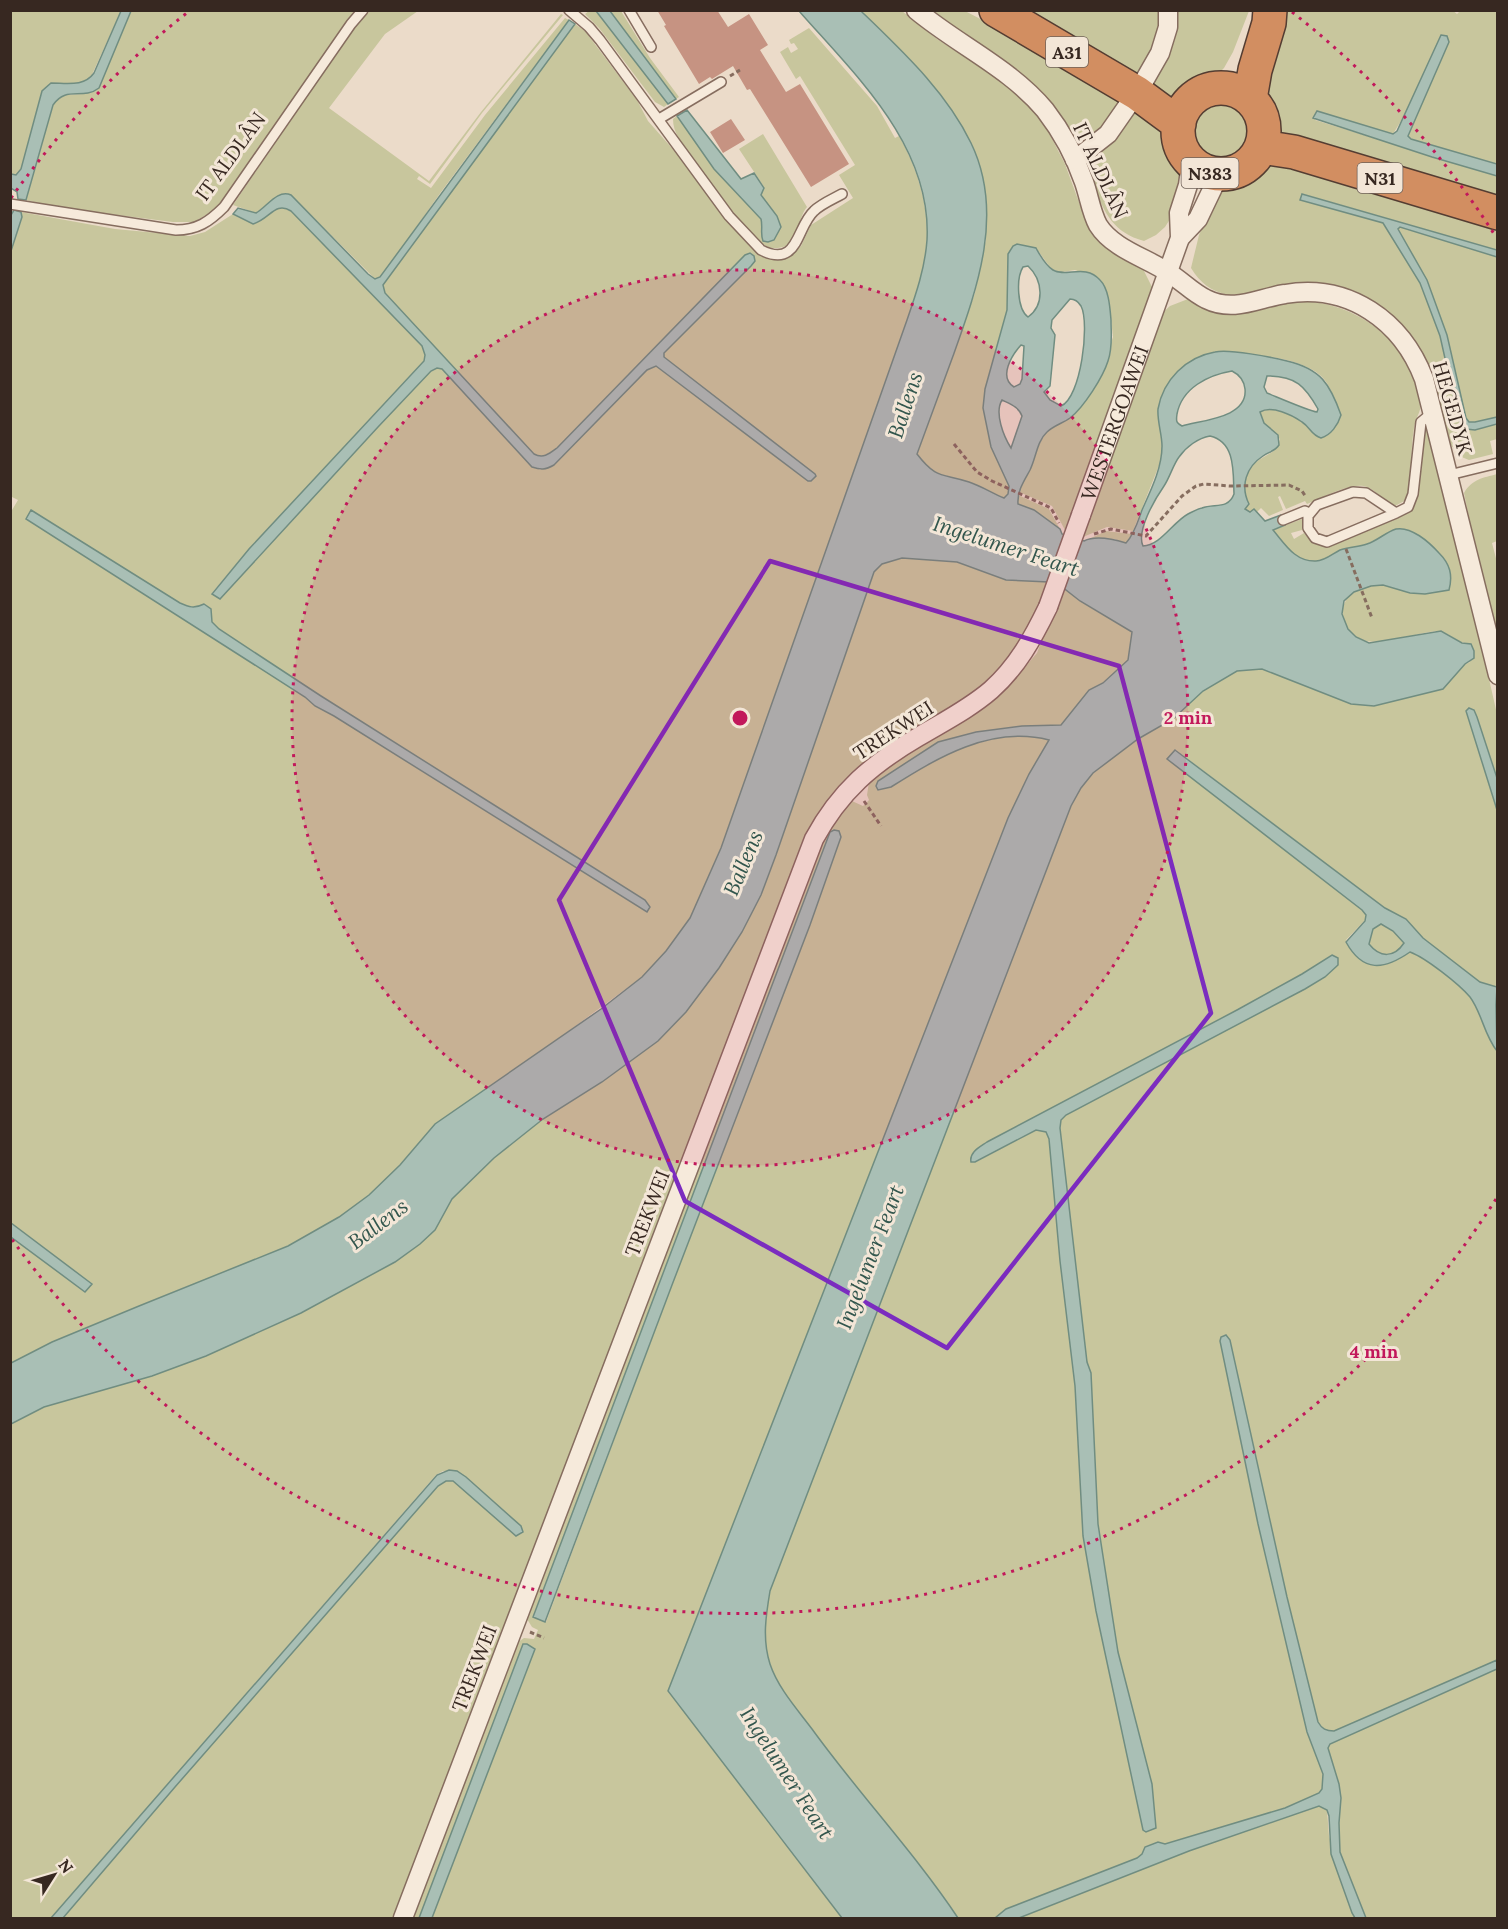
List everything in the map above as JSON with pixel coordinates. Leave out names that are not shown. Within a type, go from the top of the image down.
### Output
[{"type":"highway","name":"A31","points":[[996,10],[1137,93],[1179,124]]},
{"type":"highway","points":[[1219,87],[1263,10]]},
{"type":"highway","points":[[1179,124],[1182,112],[1198,94],[1219,87],[1239,91],[1250,99],[1255,70],[1269,23],[1270,10]]},
{"type":"highway","name":"N383","points":[[1179,124],[1180,143],[1205,169],[1230,174],[1246,167],[1262,147],[1264,130],[1262,116],[1250,99]]},
{"type":"highway","name":"N31","points":[[1262,147],[1294,152],[1497,213]]},
{"type":"street","name":"IT ALDLÂN","points":[[916,10],[940,30],[1002,70],[1032,95],[1057,126],[1075,160],[1100,227],[1121,246],[1168,272]]},
{"type":"street","points":[[1075,160],[1108,135],[1137,93],[1160,53],[1168,27],[1168,10]]},
{"type":"street","name":"WESTERGOAWEI","points":[[1048,607],[1180,238],[1179,213],[1188,185],[1205,169]]},
{"type":"street","name":"WESTERGOAWEI","points":[[1180,238],[1198,219],[1205,169]]},
{"type":"street","name":"HEGEDYK","points":[[1168,272],[1200,296],[1219,304],[1240,305],[1284,294],[1307,292],[1330,294],[1360,305],[1385,321],[1407,345],[1422,373],[1433,412],[1497,675]]},
{"type":"street","name":"TREKWEI","points":[[403,1918],[814,839],[835,805],[865,773],[977,701],[1006,675],[1029,645],[1048,607]]},
{"type":"lane","name":"IT ALDLÂN","points":[[10,204],[176,230],[186,230],[206,224],[224,207],[363,10]]},
{"type":"lane","points":[[569,10],[600,40],[729,216],[756,246],[767,253],[779,254],[793,248],[814,210],[842,194]]},
{"type":"lane","points":[[628,10],[651,47]]},
{"type":"lane","points":[[659,118],[721,82]]},
{"type":"lane","points":[[1311,511],[1307,522],[1310,534],[1320,541],[1327,542],[1408,507],[1412,500],[1421,422],[1433,412]]},
{"type":"lane","points":[[1449,475],[1497,464]]},
{"type":"lane","points":[[1283,520],[1359,491],[1371,496],[1396,513]]},
{"type":"path","points":[[954,444],[977,472],[1051,508],[1064,532]]},
{"type":"path","points":[[1090,536],[1111,529],[1146,536],[1182,496],[1196,486],[1204,484],[1294,486],[1302,491],[1311,511]]},
{"type":"path","points":[[1345,548],[1372,618]]},
{"type":"path","points":[[866,804],[881,826]]},
{"type":"path","points":[[536,1635],[544,1638]]},
{"type":"highlighted area","points":[[770,561],[1119,666],[1211,1013],[947,1348],[685,1201],[559,900]]},
{"type":"shaded area","points":[[1452,10],[1457,14],[1460,11],[1497,11],[1497,164],[1411,139],[1408,135],[1449,42],[1393,134],[1317,111],[1315,120],[1497,176],[1497,205],[1273,136],[1272,112],[1264,98],[1284,11]]},
{"type":"shaded area","points":[[10,11],[121,11],[90,79],[86,83],[51,83],[21,169],[16,175],[10,174]]},
{"type":"shaded area","points":[[131,11],[358,11],[221,206],[194,222],[173,222],[53,207],[26,200],[53,105],[59,97],[83,94],[99,88]]},
{"type":"shaded area","points":[[370,11],[418,11],[385,34],[329,108],[429,181],[481,112],[561,14],[563,15],[482,113],[430,184],[419,176],[417,179],[431,188],[485,115],[565,18],[569,20],[441,192],[387,269],[375,279],[291,195],[286,193],[273,199],[256,213],[233,205],[335,55]]},
{"type":"shaded area","points":[[589,11],[596,11],[668,104],[664,107],[655,102],[599,28],[585,14]]},
{"type":"shaded area","points":[[610,11],[621,11],[650,58],[679,97],[676,99]]},
{"type":"shaded area","points":[[861,11],[902,11],[937,39],[1005,83],[1029,106],[1046,127],[1065,164],[1080,205],[1102,242],[1112,252],[1143,269],[1155,293],[1068,531],[1065,530],[1052,506],[1019,492],[1047,431],[1072,417],[1083,405],[1098,381],[1113,337],[1107,293],[1101,280],[1075,270],[1062,272],[1052,270],[1036,248],[1007,282],[1007,310],[985,389],[991,447],[1009,486],[1008,494],[1004,498],[969,482],[935,472],[924,463],[917,455],[975,293],[986,239],[983,182],[972,144],[910,59]]},
{"type":"shaded area","points":[[929,11],[965,11],[1127,95],[1107,124],[1089,140],[1078,138],[1065,124]]},
{"type":"shaded area","points":[[1009,11],[1161,11],[1156,40],[1134,84]]},
{"type":"shaded area","points":[[1175,11],[1249,11],[1233,52],[1224,68],[1217,75],[1190,88],[1174,107],[1146,89]]},
{"type":"shaded area","points":[[575,24],[585,31],[637,100],[648,121],[678,155],[734,228],[757,252],[773,260],[788,258],[801,246],[811,225],[853,198],[839,175],[855,165],[800,76],[796,79],[780,52],[788,47],[791,53],[798,49],[789,40],[809,28],[877,106],[895,138],[899,136],[914,168],[924,201],[926,253],[914,302],[721,849],[695,910],[674,942],[642,977],[422,1139],[376,1189],[348,1212],[278,1250],[115,1316],[11,1363],[11,1237],[85,1292],[92,1284],[11,1223],[10,509],[12,510],[18,500],[10,496],[10,251],[22,217],[21,212],[115,229],[190,236],[205,232],[233,214],[260,221],[279,208],[286,209],[291,211],[422,346],[424,361],[249,549],[212,593],[220,599],[378,427],[431,371],[437,368],[442,369],[540,470],[647,370],[656,366],[807,480],[815,474],[664,358],[664,353],[745,255],[557,448],[543,456],[534,454],[385,293],[383,285]],"holes":[[[31,510],[180,603],[192,607],[204,604],[211,609],[212,622],[219,629],[645,900],[647,912],[315,706]]]},
{"type":"shaded area","points":[[1138,102],[1169,132],[1182,177],[1172,216],[1165,227],[1144,241],[1125,233],[1111,221],[1090,178],[1088,169],[1093,158],[1117,135]]},
{"type":"shaded area","points":[[1221,105],[1235,109],[1243,117],[1247,131],[1243,145],[1235,153],[1221,157],[1207,153],[1199,145],[1195,131],[1199,117],[1207,109]]},
{"type":"shaded area","points":[[677,116],[714,169],[761,219],[763,241],[761,195],[764,187],[739,149],[763,134],[807,207],[791,243],[782,247],[768,247],[749,230],[694,161],[678,137],[673,122]]},
{"type":"shaded area","points":[[1268,161],[1497,219],[1497,250],[1303,194],[1300,200],[1383,223],[1420,283],[1440,336],[1459,421],[1475,430],[1497,424],[1497,439],[1490,441],[1493,454],[1469,460],[1459,456],[1451,445],[1431,373],[1421,350],[1389,314],[1366,297],[1339,289],[1228,295],[1206,286],[1194,273],[1191,268],[1199,235],[1217,193]]},
{"type":"shaded area","points":[[1400,227],[1497,257],[1497,417],[1475,423],[1469,422],[1466,418],[1447,335],[1427,280],[1398,229]]},
{"type":"shaded area","points":[[1188,299],[1210,309],[1229,313],[1248,312],[1295,301],[1320,303],[1340,308],[1378,329],[1406,361],[1416,380],[1421,402],[1414,428],[1410,482],[1406,500],[1395,506],[1367,487],[1353,486],[1307,504],[1305,501],[1286,509],[1280,496],[1278,497],[1283,510],[1269,516],[1261,508],[1256,513],[1245,509],[1244,484],[1249,470],[1277,447],[1280,439],[1264,423],[1260,412],[1280,411],[1301,421],[1310,430],[1335,400],[1323,378],[1311,369],[1272,357],[1218,351],[1159,407],[1162,448],[1160,463],[1133,531],[1107,527],[1083,537],[1080,536],[1160,315],[1170,306]]},
{"type":"shaded area","points":[[1426,424],[1456,535],[1497,714],[1497,778],[1474,710],[1469,708],[1466,711],[1497,810],[1497,987],[1480,982],[1423,938],[1406,919],[1385,908],[1176,750],[1168,759],[1362,910],[1366,915],[1365,920],[1346,940],[1350,949],[1401,958],[1410,952],[1433,965],[1458,985],[1474,1003],[1497,1051],[1497,1660],[1334,1731],[1326,1730],[1321,1726],[1318,1722],[1287,1597],[1230,1340],[1224,1335],[1220,1341],[1258,1524],[1307,1732],[1323,1774],[1322,1790],[1285,1808],[1165,1844],[1158,1842],[1146,1847],[1137,1858],[1007,1909],[995,1918],[958,1918],[788,1698],[778,1681],[770,1664],[765,1636],[770,1591],[1071,806],[1081,788],[1093,773],[1138,739],[1173,719],[1203,691],[1237,671],[1262,669],[1351,704],[1374,706],[1470,662],[1467,643],[1442,632],[1429,632],[1374,642],[1356,637],[1348,629],[1343,613],[1347,599],[1352,594],[1375,585],[1393,587],[1410,593],[1395,529],[1367,544],[1340,551],[1316,562],[1304,560],[1293,554],[1273,530],[1302,519],[1302,530],[1291,533],[1294,539],[1304,533],[1312,543],[1327,547],[1396,519],[1411,510],[1416,502]],"holes":[[[1332,955],[1325,977],[1065,1115],[1061,1120],[1060,1128],[1087,1362],[1091,1373],[1098,1524],[1118,1652],[1130,1698],[1143,1830],[1080,1483],[1075,1386],[1049,1139],[1046,1132],[1036,1130],[976,1162],[987,1142],[1237,1010]]]},
{"type":"shaded area","points":[[1497,474],[1497,541],[1492,543],[1498,566],[1497,639],[1479,568],[1464,493],[1474,482]]},
{"type":"shaded area","points":[[1018,495],[1049,509],[1060,529],[1034,510],[1018,504]]},
{"type":"shaded area","points":[[1106,531],[1132,534],[1126,543],[1114,539],[1089,539]]},
{"type":"shaded area","points":[[902,558],[957,562],[1006,580],[1049,582],[1028,637],[993,681],[844,783],[398,1918],[63,1918],[438,1486],[446,1481],[453,1481],[523,1529],[457,1471],[443,1471],[436,1475],[51,1918],[11,1918],[11,1424],[44,1407],[98,1391],[354,1284],[395,1262],[435,1230],[452,1199],[494,1158],[543,1119],[602,1082],[686,1012],[719,968],[742,932],[761,895],[874,572],[882,564]]},
{"type":"shaded area","points":[[1062,587],[1080,601],[1132,632],[1128,660],[1103,683],[1089,690],[1061,725],[1022,726],[976,732],[938,742],[879,781],[876,786],[938,757],[982,742],[1027,737],[1049,740],[1029,774],[1008,818],[668,1691],[842,1918],[432,1918],[535,1649],[523,1645],[419,1918],[408,1918],[515,1644],[524,1638],[534,1639],[538,1630],[532,1627],[527,1619],[816,849],[846,803],[852,801],[863,806],[869,800],[867,795],[869,782],[888,764],[977,713],[1007,688],[1037,653]],"holes":[[[830,832],[810,925],[546,1622],[533,1617]]]},
{"type":"shaded area","points":[[1380,924],[1393,931],[1404,943],[1391,954],[1382,954],[1369,944],[1373,929]]},
{"type":"shaded area","points":[[1497,1669],[1497,1918],[1366,1918],[1340,1852],[1341,1798],[1328,1748],[1330,1744]]},
{"type":"shaded area","points":[[1319,1806],[1327,1810],[1329,1836],[1355,1918],[1019,1918],[1189,1851]]},
{"type":"water","points":[[121,11],[131,11],[99,88],[93,92],[69,94],[58,99],[53,105],[26,200],[18,199],[17,192],[11,188],[11,174],[16,175],[21,169],[42,91],[51,83],[80,82],[94,73]]},
{"type":"water","points":[[596,11],[610,11],[676,99],[668,104]]},
{"type":"water","points":[[799,11],[861,11],[922,72],[949,106],[971,143],[981,170],[986,196],[987,223],[984,251],[971,304],[917,454],[930,468],[935,472],[960,479],[1004,498],[1008,494],[1009,486],[991,447],[983,408],[985,389],[1007,310],[1008,254],[1017,244],[1036,248],[1045,263],[1053,270],[1064,273],[1088,272],[1100,280],[1107,293],[1109,304],[1111,345],[1106,368],[1087,399],[1070,418],[1049,430],[1041,440],[1020,490],[1018,504],[1034,510],[1060,529],[1062,534],[1084,541],[1099,538],[1126,543],[1135,528],[1158,471],[1162,446],[1158,409],[1165,389],[1178,372],[1195,359],[1222,351],[1240,352],[1299,364],[1323,379],[1333,395],[1341,415],[1340,419],[1331,432],[1321,438],[1302,422],[1287,414],[1276,410],[1260,412],[1264,423],[1278,435],[1279,445],[1257,460],[1249,471],[1245,490],[1249,504],[1245,509],[1250,512],[1254,509],[1265,521],[1281,515],[1285,525],[1273,530],[1291,551],[1309,561],[1322,560],[1340,550],[1367,544],[1396,529],[1408,530],[1419,536],[1446,561],[1451,579],[1449,590],[1425,594],[1410,593],[1383,585],[1371,586],[1354,592],[1344,601],[1342,614],[1348,629],[1356,637],[1369,643],[1441,631],[1462,643],[1471,644],[1474,651],[1474,658],[1465,664],[1443,689],[1374,706],[1351,704],[1262,669],[1237,671],[1203,691],[1173,719],[1138,739],[1093,773],[1071,806],[770,1591],[766,1618],[765,1636],[770,1664],[783,1690],[958,1918],[842,1918],[668,1691],[1008,818],[1029,774],[1049,740],[1006,737],[986,741],[946,755],[891,787],[878,790],[876,786],[878,781],[938,742],[976,732],[1022,726],[1061,725],[1089,690],[1103,683],[1128,660],[1132,632],[1080,601],[1062,587],[1049,582],[1006,580],[957,562],[902,558],[882,564],[874,572],[761,895],[742,932],[719,968],[686,1012],[658,1041],[602,1082],[543,1119],[494,1158],[452,1199],[435,1230],[395,1262],[301,1313],[206,1356],[152,1376],[44,1407],[11,1424],[11,1363],[52,1342],[288,1246],[339,1217],[369,1195],[400,1165],[435,1124],[601,1009],[642,977],[666,951],[690,918],[721,848],[920,281],[926,250],[925,206],[917,174],[904,143],[866,87]],"holes":[[[1028,266],[1033,272],[1040,292],[1037,306],[1028,317],[1024,313],[1019,293],[1019,278],[1023,267]],[[1070,299],[1079,303],[1084,315],[1082,359],[1074,389],[1068,400],[1061,406],[1050,400],[1044,392],[1050,386],[1055,335],[1051,328],[1052,320]],[[1021,345],[1024,346],[1022,379],[1020,384],[1014,387],[1007,378],[1008,366]],[[1232,371],[1237,374],[1244,383],[1244,399],[1232,412],[1212,419],[1180,425],[1177,422],[1177,414],[1184,397],[1197,384]],[[1267,376],[1292,380],[1309,394],[1318,409],[1317,412],[1267,393],[1264,387]],[[1002,400],[1011,404],[1022,416],[1011,448],[1003,431],[999,411]],[[1210,436],[1218,439],[1229,451],[1234,494],[1224,504],[1198,509],[1188,514],[1161,538],[1143,546],[1144,524],[1175,464],[1189,446]]]},
{"type":"water","points":[[569,20],[575,24],[383,285],[385,293],[534,454],[543,456],[557,448],[745,255],[750,253],[754,256],[755,261],[751,266],[664,353],[664,357],[816,476],[808,481],[656,366],[647,370],[554,465],[545,469],[535,468],[442,369],[437,368],[431,371],[378,427],[220,599],[212,594],[249,549],[424,361],[425,355],[422,346],[291,211],[285,208],[276,209],[253,224],[233,214],[238,208],[256,213],[277,196],[291,195],[368,274],[375,279],[380,277]]},
{"type":"water","points":[[1441,35],[1447,36],[1449,42],[1408,136],[1411,139],[1497,164],[1497,176],[1313,118],[1317,111],[1393,134],[1397,131]]},
{"type":"water","points":[[687,110],[741,179],[754,173],[764,188],[761,195],[777,216],[781,227],[774,240],[763,241],[761,219],[714,169],[677,116]]},
{"type":"water","points":[[1302,194],[1497,250],[1497,257],[1400,227],[1398,229],[1427,280],[1447,335],[1466,418],[1469,422],[1475,422],[1497,417],[1497,424],[1475,430],[1466,429],[1459,421],[1440,336],[1420,283],[1383,223],[1300,200]]},
{"type":"water","points":[[14,210],[21,212],[22,217],[11,251],[11,215]]},
{"type":"water","points":[[31,510],[180,603],[192,607],[204,604],[211,609],[212,622],[219,629],[645,900],[650,907],[647,912],[315,706],[305,697],[26,519]]},
{"type":"water","points":[[1469,708],[1474,710],[1477,717],[1497,778],[1497,810],[1466,711]]},
{"type":"water","points":[[1175,750],[1385,908],[1406,919],[1423,938],[1480,982],[1497,987],[1497,1051],[1474,1003],[1458,985],[1433,965],[1410,952],[1383,965],[1367,964],[1360,959],[1346,942],[1365,921],[1366,915],[1362,910],[1167,759]],"holes":[[[1381,924],[1393,931],[1404,943],[1391,954],[1382,954],[1369,944],[1373,929]]]},
{"type":"water","points":[[839,831],[841,837],[810,925],[545,1622],[533,1617],[830,832]]},
{"type":"water","points":[[1332,955],[1338,958],[1338,965],[1325,977],[1066,1115],[1061,1120],[1060,1128],[1087,1362],[1091,1373],[1098,1524],[1118,1652],[1152,1784],[1156,1828],[1146,1832],[1143,1830],[1096,1611],[1083,1536],[1075,1386],[1060,1261],[1049,1139],[1046,1132],[1036,1130],[975,1162],[971,1162],[971,1158],[976,1150],[987,1142],[1237,1010]]},
{"type":"water","points":[[10,1223],[92,1284],[85,1292],[11,1237]]},
{"type":"water","points":[[1226,1335],[1230,1340],[1287,1597],[1318,1722],[1321,1726],[1326,1730],[1334,1731],[1497,1660],[1497,1669],[1330,1744],[1328,1748],[1341,1798],[1340,1852],[1366,1918],[1355,1918],[1352,1913],[1331,1854],[1329,1816],[1327,1810],[1319,1806],[1189,1851],[1019,1918],[995,1918],[1006,1909],[1137,1858],[1145,1847],[1158,1842],[1165,1844],[1285,1808],[1319,1793],[1322,1789],[1323,1774],[1307,1732],[1258,1524],[1220,1341],[1221,1337]]},
{"type":"water","points":[[449,1470],[457,1471],[466,1477],[521,1526],[523,1532],[516,1536],[453,1481],[446,1481],[438,1486],[63,1918],[51,1918],[437,1475]]},
{"type":"water","points":[[523,1644],[535,1649],[432,1918],[419,1918]]},
{"type":"building","points":[[657,10],[717,10],[728,27],[749,14],[768,45],[760,50],[786,92],[800,84],[849,164],[811,187],[750,89],[747,90],[733,66],[699,84],[664,26],[666,25]]},
{"type":"building","points":[[731,119],[745,140],[723,153],[710,132]]},
{"type":"water label","name":"Ballens","points":[[905,405]]},
{"type":"water label","name":"Ingelumer Feart","points":[[1006,546]]},
{"type":"water label","name":"Ballens","points":[[743,863]]},
{"type":"water label","name":"Ballens","points":[[378,1224]]},
{"type":"water label","name":"Ingelumer Feart","points":[[870,1257]]},
{"type":"water label","name":"Ingelumer Feart","points":[[787,1773]]}]
